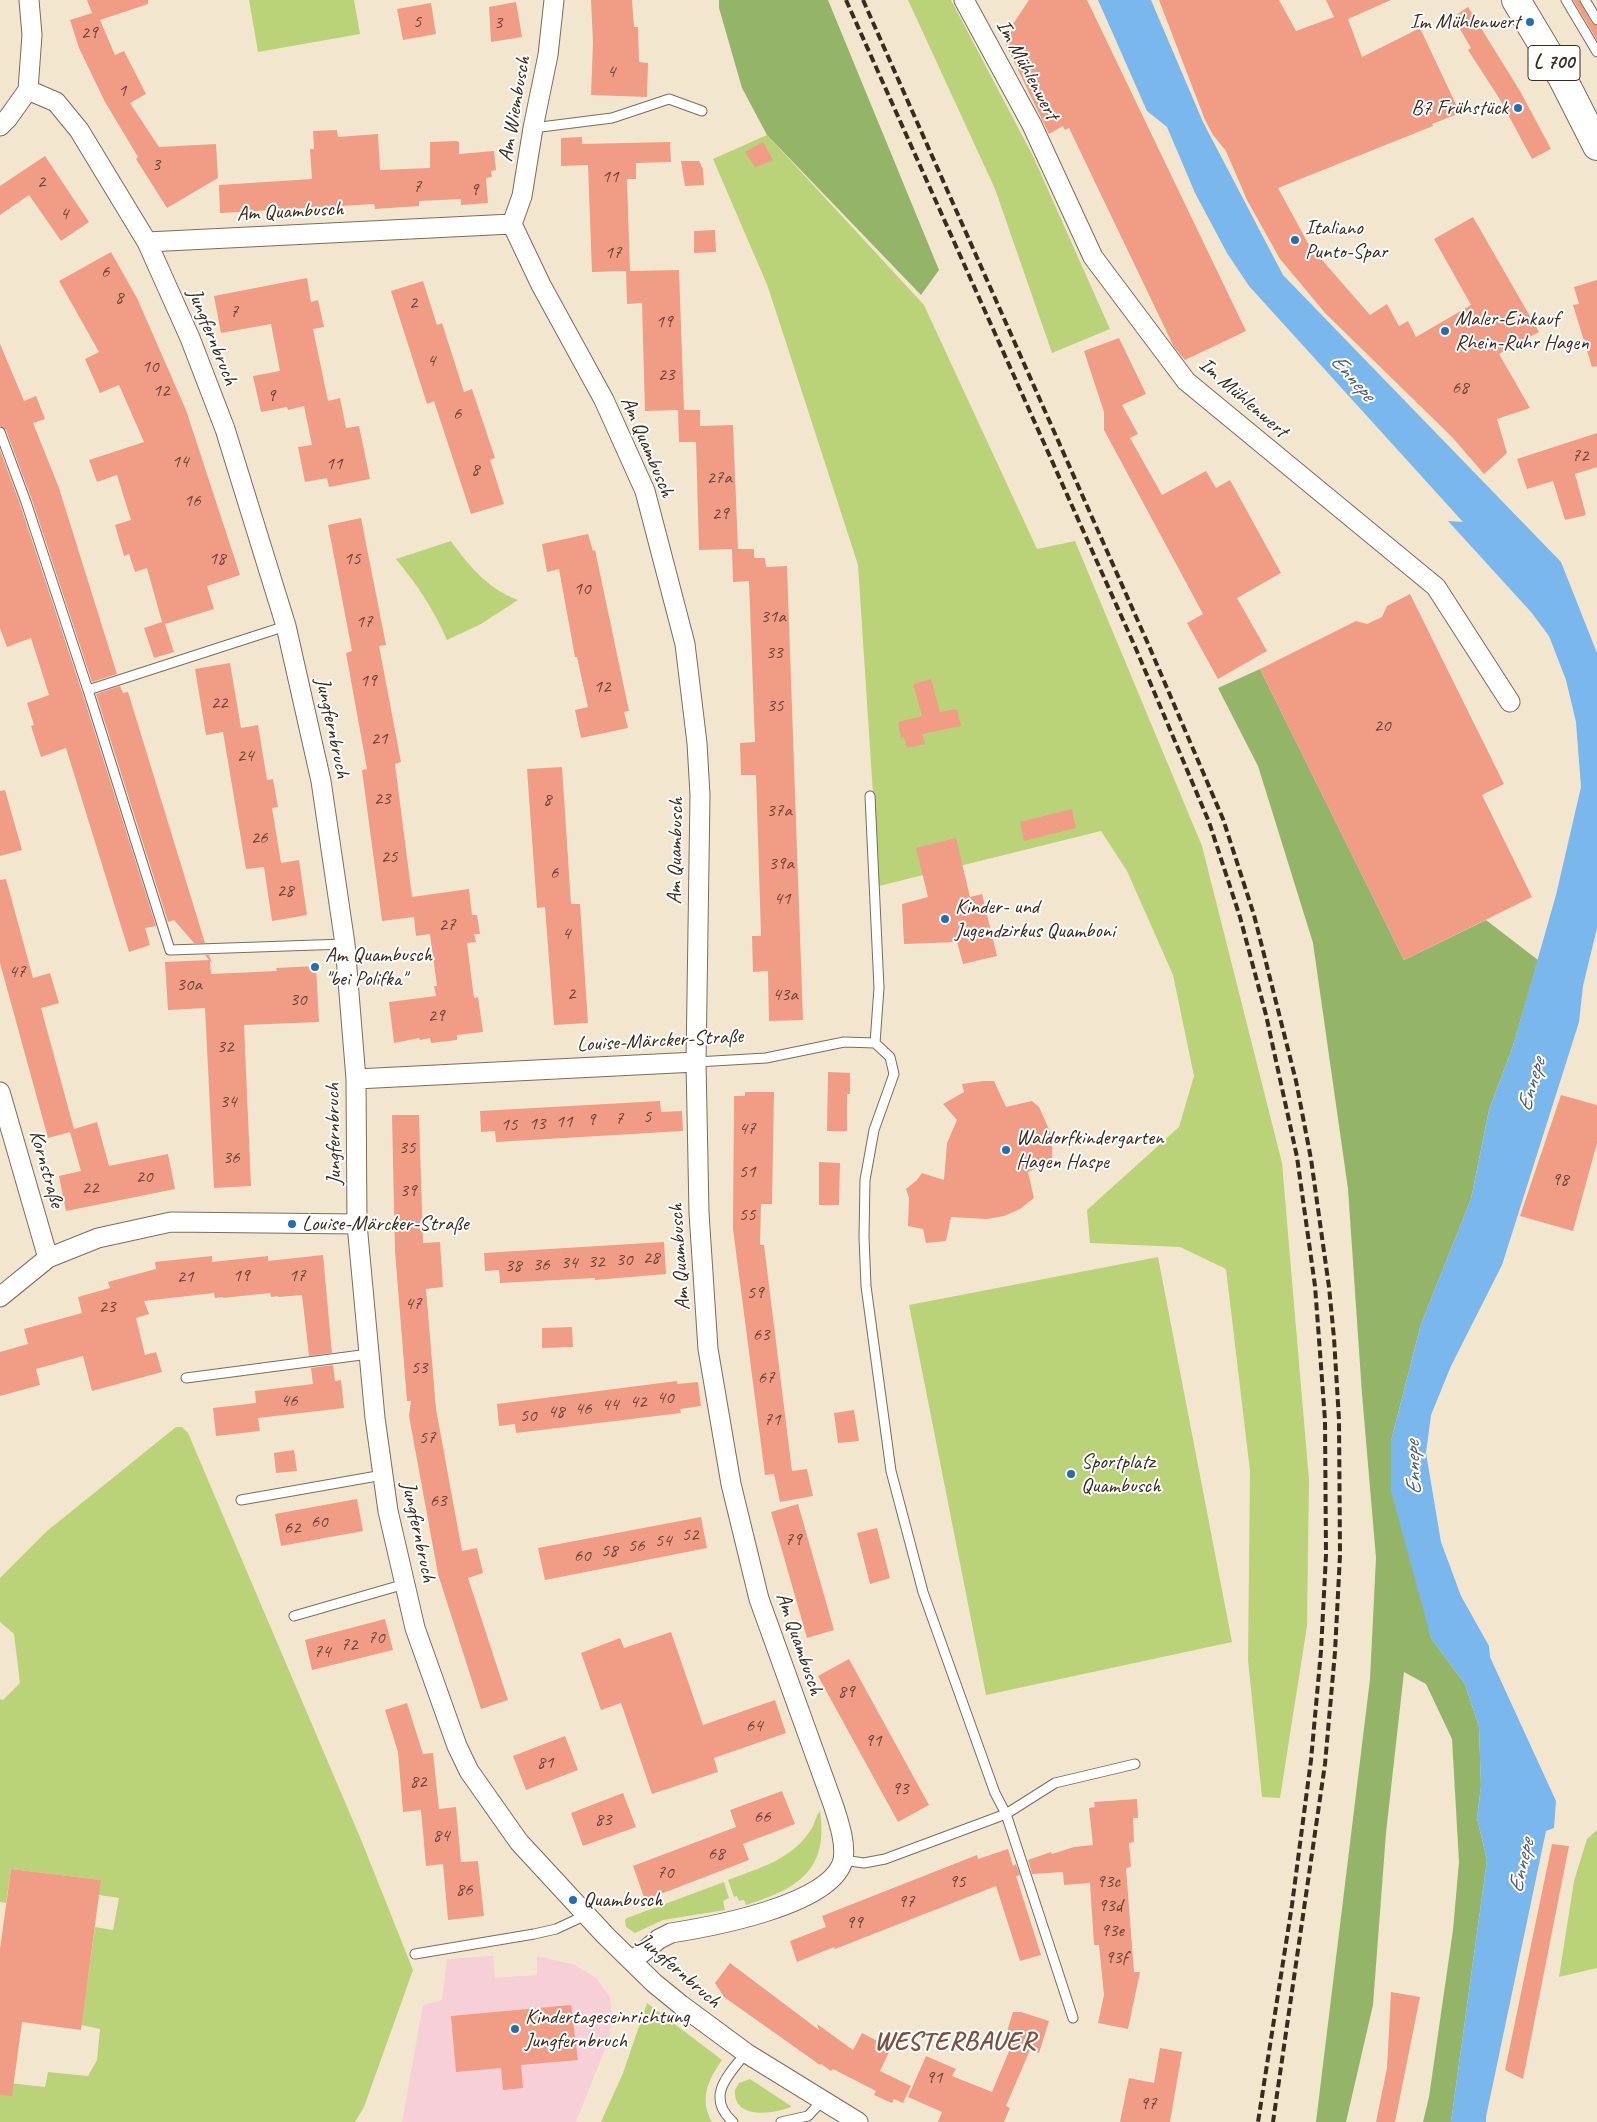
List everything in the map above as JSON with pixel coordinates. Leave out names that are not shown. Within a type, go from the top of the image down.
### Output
[{"type":"main road","name":"L 700","points":[[1516,0],[1594,132]]},
{"type":"street","points":[[0,126],[28,90],[32,35],[29,0]]},
{"type":"street","name":"Am Wiembusch","points":[[512,224],[522,196],[533,128],[548,55],[554,0]]},
{"type":"street","name":"Im Mühlenwert","points":[[964,0],[1032,126],[1093,257],[1186,381],[1436,587],[1510,702]]},
{"type":"street","name":"Jungfernbruch","points":[[28,90],[56,102],[79,130],[147,242],[190,338],[225,429],[286,626],[321,781],[345,944],[356,1079],[357,1224],[374,1418],[388,1511],[415,1628],[457,1746],[469,1771],[519,1842],[586,1915],[632,1961],[681,2005],[746,2053],[858,2122]]},
{"type":"street","name":"Am Quambusch","points":[[147,242],[512,224],[541,285],[604,400],[645,491],[685,644],[698,744],[700,795],[696,1062],[699,1213],[708,1350],[731,1484],[758,1599],[840,1825],[843,1860]]},
{"type":"street","name":"Louise-Märcker-Straße","points":[[356,1079],[696,1062]]},
{"type":"street","name":"Kornstraße","points":[[0,1092],[48,1258]]},
{"type":"street","points":[[0,1297],[48,1258],[98,1238],[171,1222],[357,1224]]},
{"type":"street","points":[[632,1961],[660,1939],[671,1933],[746,1918],[794,1901],[830,1880],[843,1860]]},
{"type":"lane","points":[[1566,0],[1597,52]]},
{"type":"lane","points":[[1585,0],[1597,20]]},
{"type":"lane","points":[[533,128],[612,118],[670,99],[702,111]]},
{"type":"lane","points":[[0,432],[26,502],[88,690],[170,950],[345,944]]},
{"type":"lane","points":[[88,690],[286,626]]},
{"type":"lane","points":[[870,796],[879,988],[875,1043],[890,1057],[894,1074],[874,1130],[864,1180],[864,1237],[866,1286],[891,1471],[923,1592],[995,1793],[1006,1814],[1073,2018]]},
{"type":"lane","name":"Louise-Märcker-Straße","points":[[696,1062],[766,1058],[844,1042],[875,1043]]},
{"type":"lane","points":[[186,1378],[369,1354]]},
{"type":"lane","points":[[241,1500],[383,1475]]},
{"type":"lane","points":[[294,1616],[405,1584]]},
{"type":"lane","points":[[843,1860],[864,1863],[885,1859],[1006,1814],[1056,1783],[1135,1764]]},
{"type":"lane","points":[[415,1954],[556,1929],[586,1915]]},
{"type":"lane","points":[[733,2122],[724,2114],[720,2102],[720,2088],[746,2053]]},
{"type":"lane","points":[[781,2122],[808,2116],[822,2101]]},
{"type":"shaded area","name":"Kindertageseinrichtung Jungfernbruch","points":[[493,1956],[495,1978],[537,1975],[537,1956],[575,1965],[596,1978],[610,1997],[612,2019],[609,2039],[576,2122],[402,2122],[423,2005],[442,2000],[447,1959]]},
{"type":"green space","points":[[249,0],[354,0],[360,34],[258,52]]},
{"type":"green space","points":[[719,0],[828,0],[939,270],[921,295],[767,135],[742,88],[719,8]]},
{"type":"green space","points":[[908,0],[951,0],[1033,156],[1110,329],[1052,353],[995,189]]},
{"type":"green space","points":[[767,135],[924,305],[1037,549],[1075,541],[1202,846],[1282,1163],[1309,1480],[1307,1626],[1280,1798],[1262,1797],[1248,1660],[1250,1471],[1226,1269],[1180,1247],[1090,1243],[1087,1210],[1179,1127],[1194,1076],[1173,975],[1127,871],[1101,831],[879,886],[858,565],[768,287],[713,159]]},
{"type":"green space","points":[[451,541],[480,576],[497,590],[518,600],[481,624],[447,640],[424,598],[396,559]]},
{"type":"green space","points":[[1260,669],[1404,960],[1486,920],[1538,960],[1513,1046],[1489,1110],[1471,1199],[1421,1324],[1391,1441],[1431,1638],[1465,1684],[1479,1727],[1481,1786],[1477,1818],[1487,1860],[1451,2122],[1423,2122],[1429,2097],[1453,1930],[1459,1862],[1452,1739],[1426,1684],[1404,1672],[1386,1833],[1373,2005],[1346,2122],[1316,2122],[1370,1679],[1376,1558],[1362,1394],[1348,1189],[1313,943],[1258,766],[1218,688]]},
{"type":"green space","name":"Sportplatz Quambusch","points":[[1158,1257],[1232,1642],[986,1695],[909,1305]]},
{"type":"green space","points":[[176,1427],[182,1427],[188,1433],[362,1842],[413,1970],[364,2107],[355,2122],[0,2122],[0,2082],[45,2087],[48,2072],[88,2076],[97,2060],[100,2029],[81,2025],[95,1927],[113,1930],[119,1898],[99,1895],[100,1880],[11,1869],[6,1903],[0,1902],[0,1699],[3,1700],[20,1683],[14,1634],[0,1622],[0,1578],[47,1531]]},
{"type":"green space","points":[[820,1811],[821,1832],[819,1849],[814,1863],[806,1874],[780,1892],[746,1905],[744,1900],[739,1901],[737,1896],[734,1897],[728,1880],[774,1862],[794,1849],[812,1829]]},
{"type":"green space","points":[[1597,1830],[1597,1968],[1559,1977],[1574,1881],[1587,1839]]},
{"type":"green space","points":[[724,1882],[729,1898],[723,1901],[725,1910],[663,1920],[635,1933],[626,1927],[625,1920],[627,1918]]},
{"type":"green space","points":[[647,2003],[722,2060],[709,2082],[707,2090],[706,2105],[712,2122],[601,2122],[623,2073]]},
{"type":"green space","points":[[750,2079],[791,2107],[765,2113],[747,2110],[740,2106],[736,2100],[735,2090],[739,2083]]},
{"type":"water","name":"Ennepe","points":[[1098,0],[1151,0],[1203,122],[1283,275],[1561,562],[1597,653],[1597,928],[1583,986],[1579,1022],[1502,1265],[1451,1366],[1431,1415],[1426,1453],[1441,1542],[1461,1596],[1489,1646],[1490,1657],[1556,1801],[1554,1828],[1546,1831],[1486,2122],[1451,2122],[1487,1860],[1477,1818],[1481,1786],[1479,1727],[1465,1684],[1431,1638],[1391,1491],[1391,1441],[1421,1324],[1471,1199],[1489,1110],[1513,1046],[1556,895],[1581,787],[1576,722],[1566,680],[1549,636],[1531,612],[1448,521],[1463,522],[1249,286],[1227,253],[1195,193],[1167,127],[1147,111]]},
{"type":"building","points":[[87,0],[148,0],[148,4],[100,20],[115,55],[124,51],[146,94],[130,103],[159,147],[216,144],[218,178],[167,208],[136,159],[138,157],[105,102],[79,48],[70,20],[92,13]]},
{"type":"building","points":[[591,0],[632,0],[634,27],[638,27],[639,62],[648,63],[647,97],[591,95],[593,42]]},
{"type":"building","points":[[1029,0],[1087,0],[1246,331],[1185,360],[1174,347],[1069,128],[1065,130],[1063,126],[1049,134],[1005,43],[1005,36]]},
{"type":"building","points":[[1159,0],[1279,0],[1296,31],[1334,17],[1326,0],[1391,0],[1348,19],[1362,57],[1420,28],[1460,113],[1432,124],[1433,126],[1278,188],[1309,245],[1370,315],[1387,304],[1399,326],[1408,321],[1416,337],[1471,305],[1434,239],[1473,217],[1539,332],[1499,354],[1530,408],[1497,419],[1507,453],[1484,474],[1452,437],[1326,314],[1280,259],[1247,200],[1226,151],[1213,135],[1205,120]]},
{"type":"building","points":[[1573,0],[1579,0],[1592,23],[1597,26],[1597,40]]},
{"type":"building","points":[[516,2],[522,37],[491,42],[489,7]]},
{"type":"building","points":[[431,3],[436,34],[403,40],[397,9]]},
{"type":"building","points":[[1468,7],[1520,91],[1551,149],[1532,159],[1499,98],[1468,50],[1471,48],[1453,17]]},
{"type":"building","points":[[337,130],[338,137],[378,134],[380,170],[430,168],[430,142],[457,141],[459,142],[459,154],[494,151],[496,170],[491,171],[492,177],[486,178],[488,203],[461,205],[461,199],[419,201],[419,206],[375,209],[374,204],[220,213],[219,185],[312,179],[310,149],[314,149],[313,131]]},
{"type":"building","points":[[582,137],[582,144],[670,142],[671,162],[636,163],[636,179],[627,179],[630,271],[679,270],[684,410],[700,410],[700,426],[733,425],[738,549],[754,549],[754,558],[765,558],[766,567],[787,566],[803,1020],[769,1021],[768,971],[753,972],[752,936],[761,936],[756,775],[741,775],[740,743],[755,742],[749,581],[733,582],[732,549],[699,550],[696,442],[679,442],[678,410],[645,411],[642,303],[627,304],[626,271],[592,272],[588,165],[561,166],[561,138]]},
{"type":"building","points":[[763,142],[773,160],[755,167],[745,152]]},
{"type":"building","points":[[45,156],[89,222],[61,241],[29,195],[0,215],[0,186]]},
{"type":"building","points":[[681,161],[699,161],[703,169],[704,185],[685,186]]},
{"type":"building","points":[[715,230],[716,252],[694,253],[694,231]]},
{"type":"building","points":[[111,252],[137,298],[186,410],[240,575],[207,586],[214,609],[165,624],[174,652],[154,658],[144,628],[162,622],[147,568],[135,572],[129,554],[124,556],[115,525],[131,520],[117,475],[97,482],[89,460],[144,442],[119,385],[100,393],[85,359],[99,352],[59,281]]},
{"type":"building","points":[[307,278],[311,302],[318,300],[324,327],[313,329],[328,401],[340,398],[346,428],[359,426],[370,479],[329,487],[327,478],[305,482],[298,447],[312,445],[304,406],[288,410],[287,407],[261,412],[253,376],[280,371],[271,324],[221,333],[214,296]]},
{"type":"building","points":[[1597,280],[1597,366],[1592,367],[1573,305],[1579,304],[1574,287]]},
{"type":"building","points":[[423,281],[437,325],[442,323],[464,392],[472,389],[495,458],[490,460],[504,504],[471,514],[434,401],[427,404],[391,291]]},
{"type":"building","points":[[1119,338],[1146,394],[1122,405],[1138,434],[1130,438],[1162,495],[1206,471],[1216,488],[1230,480],[1281,573],[1237,598],[1267,651],[1218,679],[1187,623],[1203,614],[1104,430],[1104,412],[1084,351]]},
{"type":"building","points":[[0,344],[24,401],[36,396],[45,419],[33,423],[59,488],[117,674],[92,682],[32,500],[6,430],[0,426]]},
{"type":"building","points":[[1597,433],[1597,467],[1575,474],[1586,515],[1565,520],[1553,481],[1527,489],[1517,459]]},
{"type":"building","points":[[0,450],[20,504],[82,692],[156,926],[145,928],[150,945],[129,952],[66,748],[41,757],[31,726],[34,725],[27,703],[49,695],[31,638],[7,647],[0,628]]},
{"type":"building","points":[[361,518],[386,645],[379,646],[401,762],[395,764],[412,897],[469,889],[472,915],[477,915],[480,934],[474,934],[476,942],[467,943],[474,998],[478,997],[483,1032],[457,1035],[457,1040],[431,1043],[430,1038],[420,1040],[419,1038],[394,1043],[389,1002],[436,996],[434,986],[437,986],[430,934],[416,936],[414,917],[382,921],[362,770],[367,769],[346,653],[352,651],[328,525]]},
{"type":"building","points":[[588,534],[593,551],[595,550],[629,711],[624,712],[628,728],[581,738],[575,710],[588,707],[577,657],[575,657],[559,569],[547,572],[542,544]]},
{"type":"building","points":[[1410,594],[1504,784],[1482,795],[1532,897],[1404,960],[1260,669],[1356,621],[1367,624],[1382,617],[1387,606]]},
{"type":"building","points":[[230,663],[241,728],[258,725],[267,780],[273,779],[278,807],[272,808],[281,863],[299,860],[307,915],[272,921],[264,867],[246,869],[223,732],[206,735],[195,669]]},
{"type":"building","points":[[931,679],[940,712],[957,709],[961,726],[922,734],[925,744],[907,748],[904,737],[901,738],[898,722],[922,716],[913,684]]},
{"type":"building","points":[[120,686],[123,693],[128,692],[205,943],[194,943],[174,920],[168,922],[96,694]]},
{"type":"building","points":[[562,767],[571,904],[580,904],[588,1023],[554,1025],[545,907],[537,908],[527,769]]},
{"type":"building","points":[[5,790],[22,850],[0,856],[0,791]]},
{"type":"building","points":[[1072,809],[1076,828],[1024,841],[1020,822]]},
{"type":"building","name":"Kinder- und Jugendzirkus Quamboni","points":[[956,838],[970,897],[982,894],[997,956],[963,964],[957,942],[904,944],[902,904],[928,897],[916,848]]},
{"type":"building","points":[[6,879],[33,978],[50,973],[59,1003],[41,1008],[74,1129],[97,1122],[109,1166],[168,1154],[175,1189],[66,1211],[59,1176],[81,1171],[70,1132],[48,1138],[0,963],[0,880]]},
{"type":"building","points":[[205,955],[209,955],[212,963],[210,961],[211,974],[277,971],[276,968],[316,966],[319,1022],[244,1025],[251,1186],[214,1188],[205,1008],[168,1010],[165,962],[209,960]]},
{"type":"building","points":[[828,1072],[850,1073],[850,1094],[847,1094],[847,1131],[827,1131]]},
{"type":"building","name":"Waldorfkindergarten Hagen Haspe","points":[[994,1081],[1006,1107],[1032,1101],[1039,1107],[1052,1136],[1052,1161],[1028,1172],[1034,1198],[1020,1209],[1004,1216],[987,1219],[951,1217],[946,1241],[926,1243],[923,1229],[908,1226],[909,1198],[906,1189],[922,1173],[944,1180],[947,1143],[957,1120],[943,1104],[964,1092],[962,1084]]},
{"type":"building","points":[[745,1092],[774,1092],[772,1204],[761,1204],[760,1245],[764,1245],[792,1471],[807,1469],[813,1496],[780,1502],[774,1474],[765,1475],[733,1229],[734,1096],[745,1096]]},
{"type":"building","points":[[1561,1095],[1597,1105],[1597,1143],[1573,1231],[1520,1216]]},
{"type":"building","points":[[660,1101],[661,1112],[682,1111],[683,1131],[496,1142],[495,1131],[481,1132],[480,1111]]},
{"type":"building","points":[[392,1115],[419,1115],[423,1243],[440,1242],[443,1287],[426,1289],[436,1409],[462,1551],[477,1548],[483,1573],[468,1578],[508,1700],[481,1709],[438,1574],[409,1416],[411,1401],[407,1401],[395,1251]]},
{"type":"building","points":[[819,1162],[840,1163],[839,1205],[819,1205]]},
{"type":"building","points":[[664,1242],[666,1274],[595,1280],[595,1278],[500,1283],[499,1270],[485,1271],[484,1253]]},
{"type":"building","points":[[323,1255],[332,1353],[309,1356],[302,1295],[271,1297],[270,1293],[215,1298],[214,1293],[144,1301],[149,1314],[136,1318],[145,1355],[156,1352],[162,1372],[92,1391],[83,1356],[36,1369],[40,1385],[0,1396],[0,1352],[28,1344],[24,1329],[82,1313],[78,1297],[110,1288],[108,1282],[156,1269],[155,1262],[212,1256],[212,1262],[268,1256],[268,1261]]},
{"type":"building","points":[[572,1327],[573,1347],[542,1348],[542,1328]]},
{"type":"building","points":[[333,1365],[335,1381],[341,1380],[344,1408],[258,1418],[260,1431],[216,1436],[213,1408],[256,1403],[255,1391],[313,1384],[311,1368]]},
{"type":"building","points":[[677,1381],[677,1384],[698,1382],[701,1406],[680,1409],[681,1413],[516,1433],[515,1424],[499,1426],[497,1404]]},
{"type":"building","points":[[854,1410],[859,1441],[838,1443],[834,1413]]},
{"type":"building","points":[[294,1450],[297,1471],[276,1473],[274,1453]]},
{"type":"building","points":[[357,1499],[363,1531],[281,1546],[275,1514]]},
{"type":"building","points":[[798,1504],[834,1630],[807,1638],[771,1512]]},
{"type":"building","points":[[701,1517],[707,1548],[545,1580],[538,1548]]},
{"type":"building","points":[[877,1528],[890,1578],[870,1584],[857,1533]]},
{"type":"building","points":[[385,1619],[393,1650],[312,1670],[305,1640]]},
{"type":"building","points":[[671,1632],[703,1725],[775,1700],[786,1733],[714,1758],[718,1772],[652,1794],[621,1703],[601,1710],[581,1653],[620,1638],[624,1648]]},
{"type":"building","points":[[849,1659],[929,1805],[898,1822],[818,1676]]},
{"type":"building","points":[[407,1703],[423,1754],[433,1753],[439,1809],[456,1807],[461,1862],[478,1861],[484,1916],[448,1920],[443,1864],[426,1866],[421,1810],[403,1812],[398,1752],[385,1710]]},
{"type":"building","points":[[565,1736],[578,1770],[526,1790],[513,1756]]},
{"type":"building","points":[[782,1791],[795,1824],[743,1844],[749,1860],[645,1900],[633,1866],[736,1827],[730,1810]]},
{"type":"building","points":[[623,1793],[636,1827],[583,1846],[571,1813]]},
{"type":"building","points":[[1137,1799],[1138,1818],[1133,1818],[1134,1842],[1129,1843],[1131,1867],[1126,1868],[1134,1972],[1140,1972],[1128,2029],[1098,2023],[1104,1995],[1099,1945],[1094,1945],[1090,1883],[1064,1885],[1063,1872],[1032,1874],[1028,1860],[1051,1852],[1052,1854],[1074,1847],[1093,1845],[1089,1808],[1095,1807],[1094,1802]]},
{"type":"building","points":[[1552,1844],[1569,1846],[1523,2079],[1505,2070]]},
{"type":"building","points":[[1008,1849],[1013,1866],[1016,1864],[1020,1875],[1016,1876],[1041,1955],[1020,1961],[996,1886],[797,1962],[790,1941],[826,1927],[822,1916],[977,1855],[978,1859]]},
{"type":"building","points":[[11,1869],[101,1880],[81,2030],[22,2022],[12,2096],[0,2095],[0,1949]]},
{"type":"building","points":[[730,1963],[819,2030],[817,2024],[853,2050],[862,2033],[891,2048],[880,2071],[911,2086],[903,2103],[894,2099],[892,2103],[874,2095],[876,2091],[833,2069],[831,2071],[820,2065],[724,1997],[715,1983]]},
{"type":"building","points":[[1391,1992],[1420,1997],[1395,2122],[1376,2122],[1387,2068]]},
{"type":"building","points":[[571,2005],[578,2060],[521,2065],[523,2088],[503,2090],[501,2068],[456,2072],[451,2016]]},
{"type":"building","points":[[1013,2012],[1021,2012],[1049,2021],[1039,2053],[1030,2050],[1006,2106],[1010,2108],[1004,2122],[938,2122],[942,2112],[908,2097],[926,2056],[956,2069],[952,2076],[992,2092],[1012,2044],[1004,2041]]},
{"type":"building","points":[[1160,2048],[1182,2052],[1170,2122],[1120,2122],[1129,2078],[1154,2083]]},
{"type":"railway","points":[[846,0],[1136,649],[1209,822],[1240,917],[1266,1015],[1297,1157],[1315,1286],[1325,1420],[1326,1555],[1321,1651],[1311,1760],[1292,1905],[1258,2122]]},
{"type":"railway","points":[[863,0],[1149,646],[1223,819],[1254,915],[1296,1081],[1311,1159],[1329,1287],[1334,1338],[1339,1420],[1340,1555],[1335,1652],[1325,1764],[1273,2122]]},
{"type":"place","name":"Im Mühlenwert","points":[[1530,22]]},
{"type":"place","name":"B7 Frühstück","points":[[1518,108]]},
{"type":"place","name":"Italiano Punto-Spar","points":[[1295,240]]},
{"type":"place","name":"Maler-Einkauf Rhein-Ruhr Hagen","points":[[1445,331]]},
{"type":"place","name":"Kinder- und Jugendzirkus Quamboni","points":[[945,919]]},
{"type":"place","name":"Am Quambusch \"bei Polifka\"","points":[[315,967]]},
{"type":"place","name":"Waldorfkindergarten Hagen Haspe","points":[[1006,1150]]},
{"type":"place","name":"Louise-Märcker-Straße","points":[[292,1224]]},
{"type":"place","name":"Sportplatz Quambusch","points":[[1071,1474]]},
{"type":"place","name":"Quambusch","points":[[573,1900]]},
{"type":"place","name":"Kindertageseinrichtung Jungfernbruch","points":[[515,2029]]},
{"type":"district","name":"WESTERBAUER","points":[[955,2042]]}]
